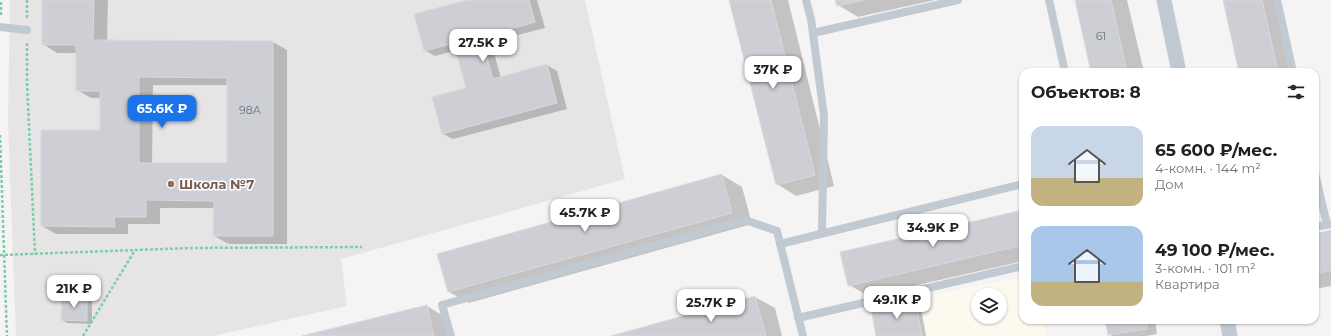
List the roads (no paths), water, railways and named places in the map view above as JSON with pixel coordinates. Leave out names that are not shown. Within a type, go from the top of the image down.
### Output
[{"type":"street","points":[[1164,0],[1178,68]]},
{"type":"street","points":[[1228,324],[1230,336]]},
{"type":"lane","points":[[806,0],[811,19],[824,116],[822,233]]},
{"type":"lane","points":[[813,33],[958,0]]},
{"type":"lane","points":[[1049,0],[1064,68]]},
{"type":"lane","points":[[1277,0],[1292,68]]},
{"type":"lane","points":[[0,27],[27,30]]},
{"type":"lane","points":[[780,244],[1019,185]]},
{"type":"lane","points":[[1319,188],[1329,225],[1319,226]]},
{"type":"lane","points":[[451,336],[442,305],[745,220],[777,231],[801,336]]},
{"type":"lane","points":[[798,318],[1019,267]]},
{"type":"place","name":"Школа №7","points":[[171,184]]}]
